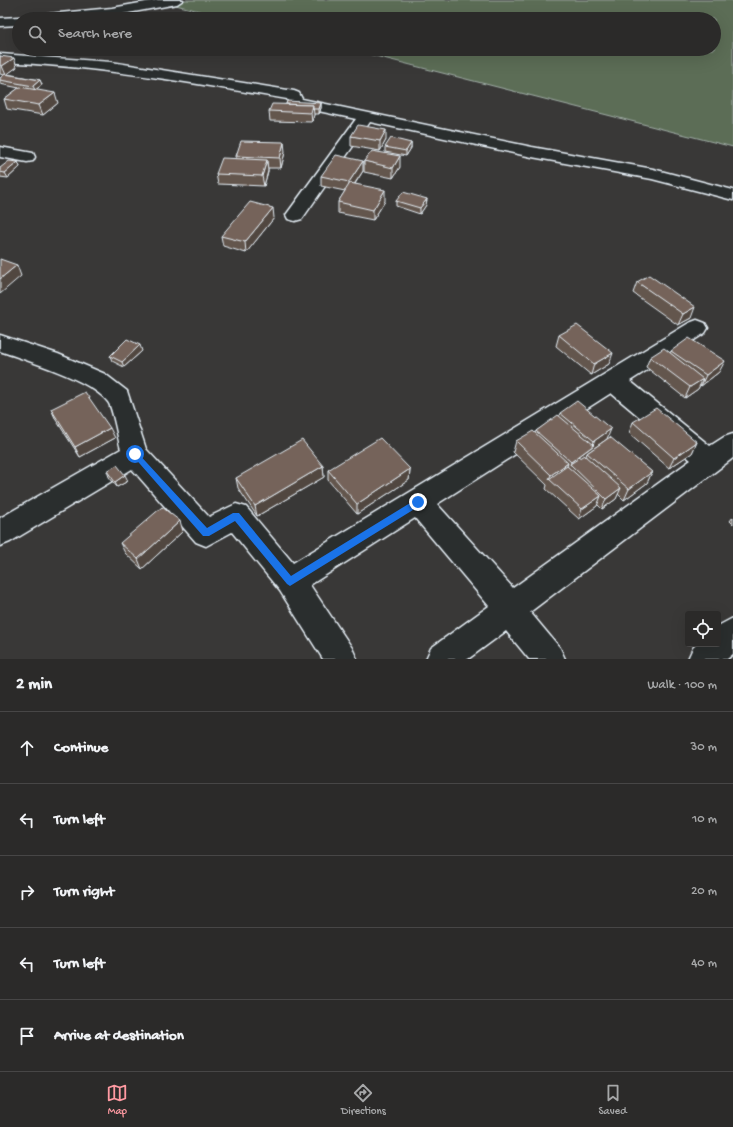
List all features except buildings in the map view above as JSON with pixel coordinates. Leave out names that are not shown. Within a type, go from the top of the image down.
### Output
[{"type":"street","points":[[112,12],[177,0]]},
{"type":"street","points":[[0,22],[12,21]]},
{"type":"street","points":[[0,58],[51,59],[172,76],[294,96],[296,102],[532,152],[653,174],[733,195]]},
{"type":"street","points":[[295,215],[366,116]]},
{"type":"street","points":[[0,152],[27,157]]},
{"type":"street","points":[[290,582],[697,328]]},
{"type":"street","points":[[0,343],[50,360],[98,380],[119,398],[135,454],[206,533],[236,516],[290,582],[341,659]]},
{"type":"street","points":[[613,381],[710,461]]},
{"type":"street","points":[[442,659],[733,444]]},
{"type":"street","points":[[0,533],[135,454]]},
{"type":"street","points":[[418,502],[509,609],[549,659]]},
{"type":"street","points":[[704,659],[733,633]]},
{"type":"green space","points":[[156,0],[733,0],[733,147],[376,56],[721,56],[721,12],[203,12]]},
{"type":"route","points":[[135,454],[206,533],[236,516],[290,582],[418,502]]}]
